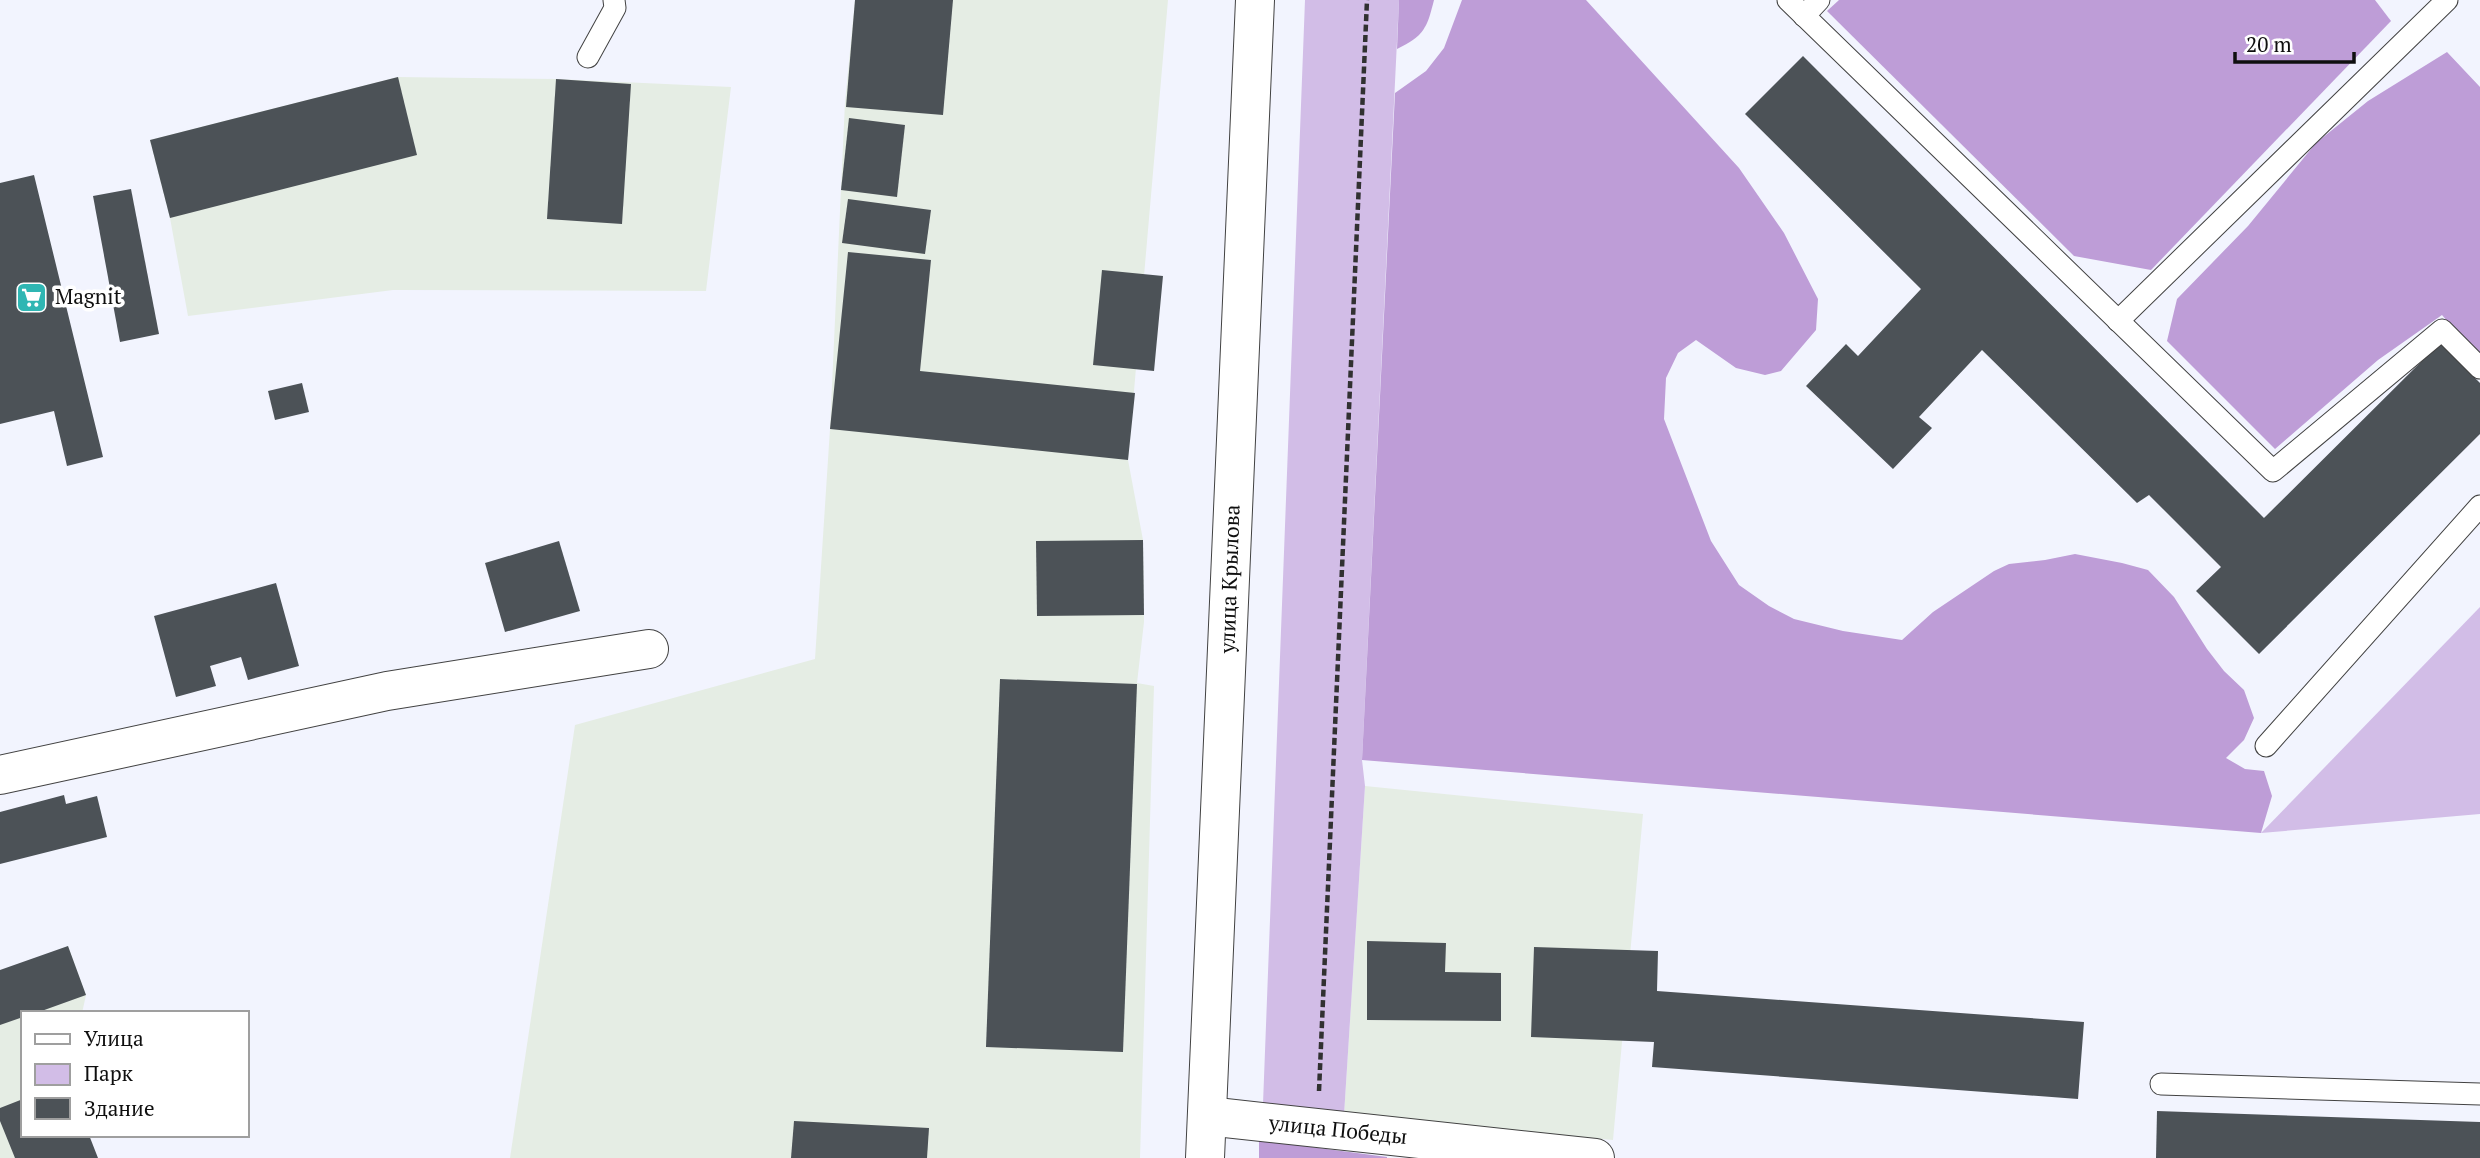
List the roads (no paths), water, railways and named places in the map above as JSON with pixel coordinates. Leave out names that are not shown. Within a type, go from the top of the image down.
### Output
[{"type":"street","name":"улица Крылова","points":[[1205,1158],[1255,0]]},
{"type":"street","points":[[0,775],[387,691],[649,649]]},
{"type":"street","name":"улица Победы","points":[[1207,1116],[1595,1158]]},
{"type":"lane","points":[[588,57],[615,8],[614,0]]},
{"type":"lane","points":[[1788,0],[2273,471],[2442,330],[2480,368]]},
{"type":"lane","points":[[1804,16],[1819,0]]},
{"type":"lane","points":[[2118,321],[2447,0]]},
{"type":"lane","points":[[2266,746],[2480,506]]},
{"type":"lane","points":[[2161,1084],[2480,1094]]},
{"type":"place","name":"Magnit","points":[[32,297]]}]
